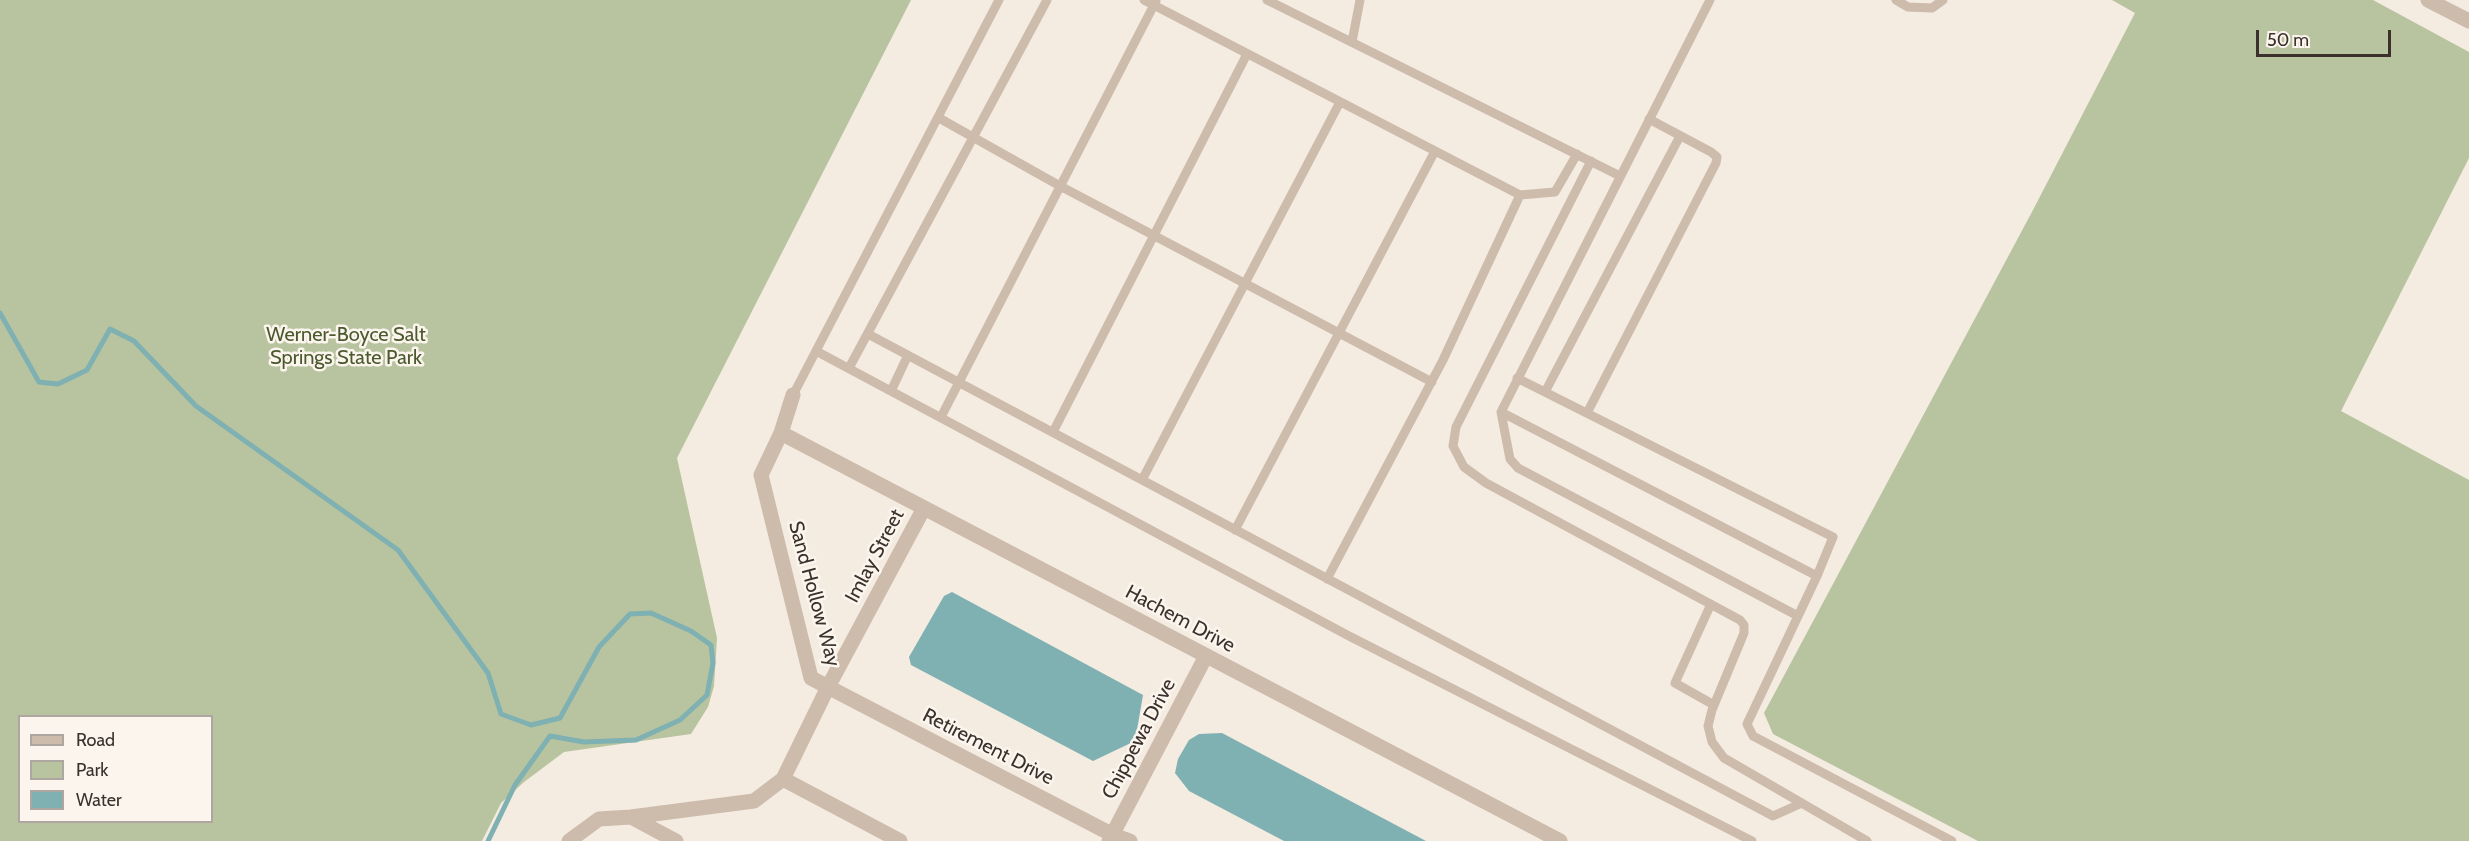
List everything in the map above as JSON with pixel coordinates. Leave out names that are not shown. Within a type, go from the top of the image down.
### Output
[{"type":"street","points":[[2428,0],[2469,21]]},
{"type":"street","name":"Sand Hollow Way","points":[[569,841],[599,819],[754,801],[783,779],[828,687],[811,678],[761,475],[782,433],[793,395]]},
{"type":"street","name":"Hachem Drive","points":[[782,433],[1560,841]]},
{"type":"street","name":"Imlay Street","points":[[828,687],[924,508]]},
{"type":"street","name":"Chippewa Drive","points":[[1111,838],[1206,656]]},
{"type":"street","name":"Retirement Drive","points":[[828,687],[1111,838],[1130,841]]},
{"type":"street","points":[[783,779],[900,841]]},
{"type":"street","points":[[631,817],[676,841]]},
{"type":"lane","points":[[849,368],[1047,0]]},
{"type":"lane","points":[[1144,0],[1155,3],[1247,54],[1520,195],[1555,192],[1577,154]]},
{"type":"lane","points":[[1267,0],[1620,176]]},
{"type":"lane","points":[[1352,42],[1360,0]]},
{"type":"lane","points":[[1710,0],[1501,412],[1510,459],[1518,468],[1798,616]]},
{"type":"lane","points":[[1896,0],[1908,7],[1932,8],[1943,0]]},
{"type":"lane","points":[[793,395],[999,1]]},
{"type":"lane","points":[[941,417],[1155,3]]},
{"type":"lane","points":[[1053,432],[1247,54]]},
{"type":"lane","points":[[1142,480],[1340,102]]},
{"type":"lane","points":[[939,118],[1060,186],[1432,381]]},
{"type":"lane","points":[[1587,413],[1716,163],[1717,157],[1712,152],[1649,119]]},
{"type":"lane","points":[[1545,392],[1680,136]]},
{"type":"lane","points":[[1235,530],[1435,151]]},
{"type":"lane","points":[[1590,161],[1456,427],[1453,446],[1464,466],[1486,483],[1740,620],[1744,625],[1744,633],[1714,705],[1708,726],[1712,742],[1724,758],[1867,841]]},
{"type":"lane","points":[[1328,579],[1432,381],[1520,195]]},
{"type":"lane","points":[[868,334],[1773,816],[1802,803]]},
{"type":"lane","points":[[816,351],[1349,636],[1752,841]]},
{"type":"lane","points":[[891,391],[908,355]]},
{"type":"lane","points":[[1517,378],[1833,537],[1817,576],[1747,723],[1753,736],[1952,841]]},
{"type":"lane","points":[[1501,412],[1817,576]]},
{"type":"lane","points":[[1711,604],[1675,683],[1714,705]]},
{"type":"green space","name":"Werner-Boyce Salt Springs State Park","points":[[0,0],[911,0],[677,458],[717,638],[714,686],[708,707],[691,734],[564,752],[524,782],[501,803],[482,841],[0,841]]},
{"type":"green space","points":[[2112,0],[2373,0],[2469,52],[2469,158],[2341,411],[2469,480],[2469,841],[1978,841],[1773,734],[1764,713],[2033,210],[2135,13]]},
{"type":"water","points":[[952,592],[1143,695],[1135,741],[1093,761],[911,665],[909,657],[944,596]]},
{"type":"water","points":[[1222,733],[1426,841],[1284,841],[1189,791],[1175,773],[1178,759],[1189,740],[1199,734]]},
{"type":"waterway","points":[[0,313],[39,382],[58,384],[87,370],[110,329],[134,341],[196,406],[398,550],[488,673],[501,714],[531,725],[560,718],[599,647],[630,614],[651,613],[691,631],[711,645],[713,663],[707,695],[680,720],[636,740],[584,742],[550,736],[515,785],[488,841]]}]
